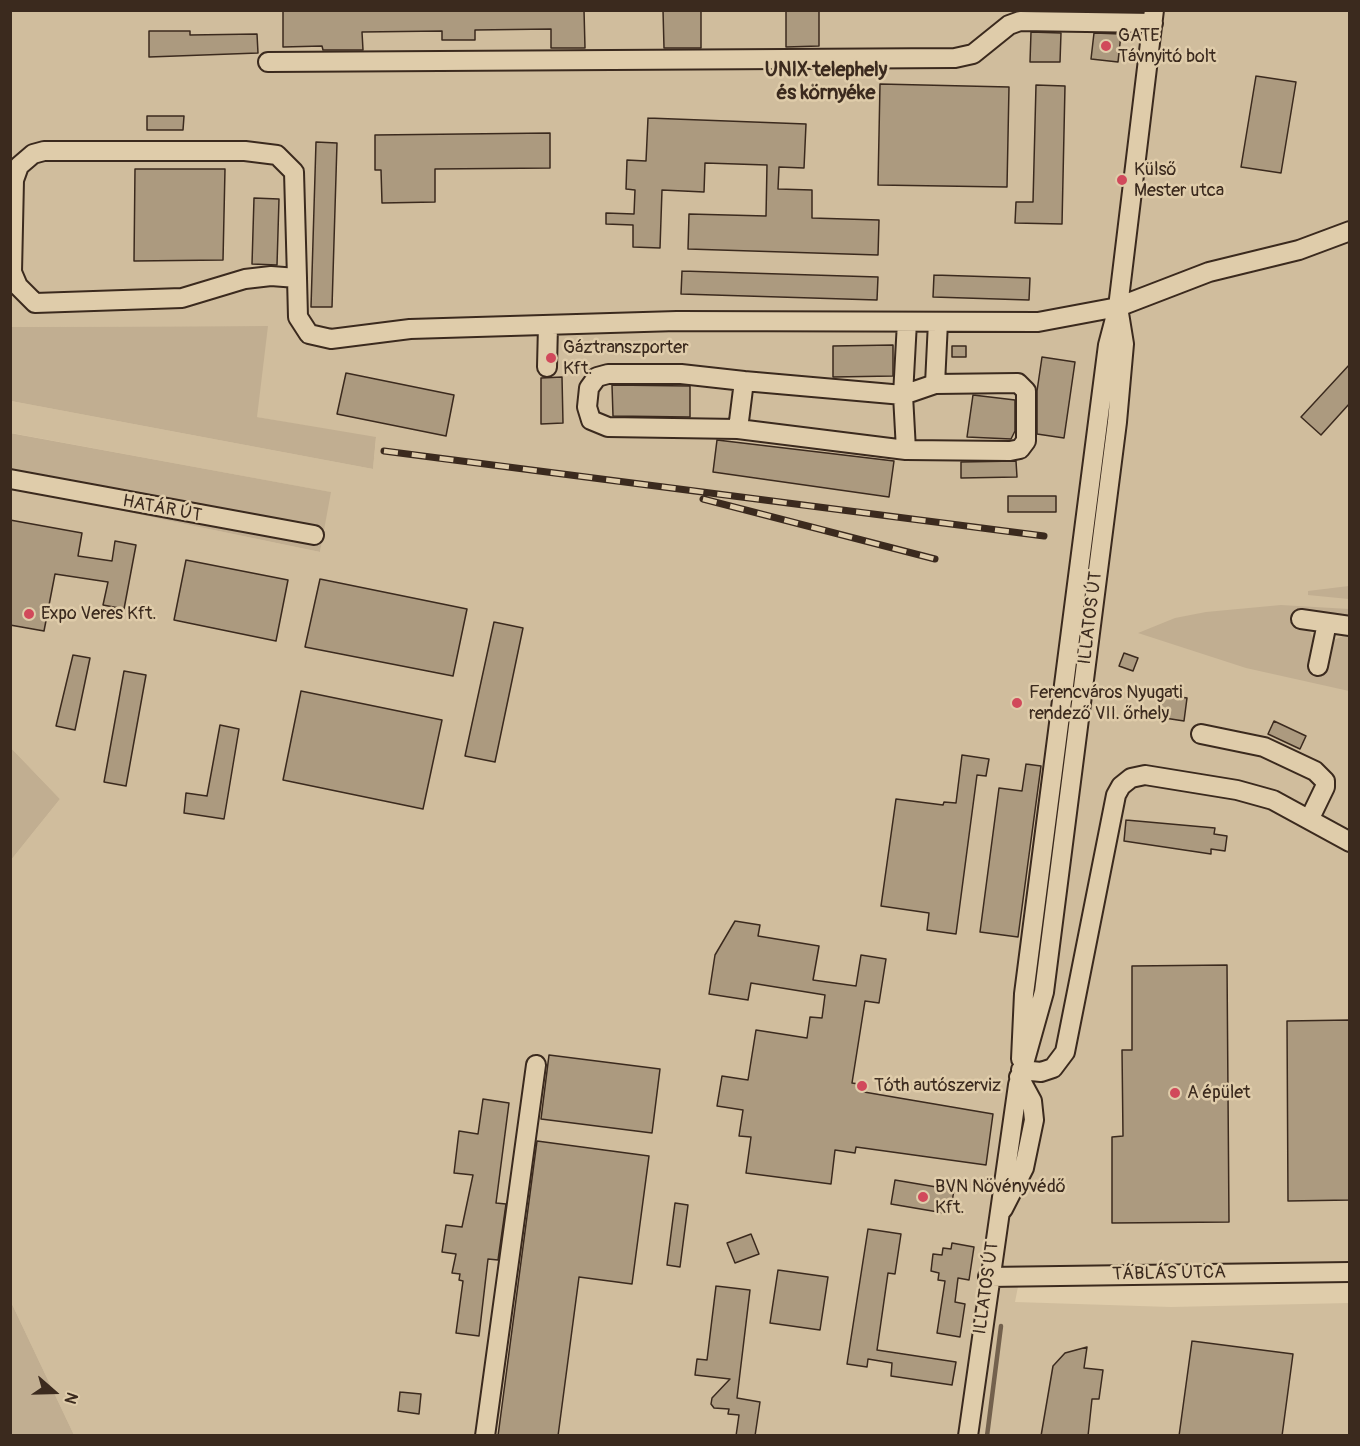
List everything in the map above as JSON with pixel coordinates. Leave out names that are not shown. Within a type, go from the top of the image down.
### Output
[{"type":"street","points":[[268,62],[956,58],[973,54],[1009,25],[1020,21],[1153,17]]},
{"type":"street","name":"ILLATOS ÚT","points":[[968,1436],[988,1276],[1020,1073],[1024,994],[1108,345],[1118,307],[1153,17]]},
{"type":"street","points":[[297,278],[271,276],[245,279],[182,298],[35,303],[18,286],[12,272],[14,180],[25,159],[44,151],[245,151],[277,155],[294,172],[297,278],[298,317],[309,334],[331,339],[410,329],[677,321],[1038,322],[1118,307],[1209,272],[1299,250],[1350,231]]},
{"type":"street","points":[[906,450],[903,395],[907,322]]},
{"type":"street","points":[[935,384],[938,322]]},
{"type":"street","points":[[547,367],[548,325]]},
{"type":"street","points":[[608,374],[681,374],[903,395],[935,384],[1018,383],[1024,386],[1026,391],[1026,441],[1020,449],[1010,451],[906,450],[738,429],[608,428],[591,420],[587,407],[589,388],[597,377],[608,374]]},
{"type":"street","points":[[738,429],[744,381]]},
{"type":"street","name":"HATÁR ÚT","points":[[10,479],[314,535]]},
{"type":"street","points":[[1300,619],[1350,626]]},
{"type":"street","points":[[1318,666],[1327,623]]},
{"type":"street","points":[[1201,734],[1264,747],[1316,771],[1325,780],[1325,787],[1310,818]]},
{"type":"street","points":[[1020,1073],[1041,1072],[1053,1068],[1065,1052],[1116,795],[1121,786],[1131,778],[1145,775],[1237,790],[1273,800],[1310,818],[1350,842]]},
{"type":"street","points":[[485,1436],[536,1065]]},
{"type":"street","name":"TÁBLÁS UTCA","points":[[988,1276],[1350,1272]]},
{"type":"shaded area","points":[[11,11],[1349,11],[1349,1262],[1022,1266],[1015,1302],[1171,1307],[1349,1303],[1349,1435],[74,1435],[11,1302],[11,860],[60,799],[11,748],[11,488],[320,552],[330,492],[11,433],[11,401],[373,469],[376,438],[256,417],[267,326],[11,327]]},
{"type":"shaded area","points":[[268,326],[257,417],[376,437],[373,469],[11,401],[11,327]]},
{"type":"shaded area","points":[[10,433],[331,492],[320,552],[11,488]]},
{"type":"shaded area","points":[[1349,586],[1349,599],[1308,595],[1308,591]]},
{"type":"shaded area","points":[[1281,605],[1349,609],[1349,621],[1300,623],[1309,630],[1315,642],[1332,641],[1349,633],[1349,691],[1246,668],[1138,633],[1175,618],[1206,612]]},
{"type":"shaded area","points":[[11,748],[60,799],[11,860]]},
{"type":"shaded area","points":[[11,1302],[74,1435],[11,1435]]},
{"type":"building","points":[[283,10],[584,10],[585,48],[551,48],[551,29],[475,30],[475,40],[442,40],[442,31],[362,32],[363,50],[323,50],[322,46],[283,47]]},
{"type":"building","points":[[663,10],[701,10],[701,48],[664,48]]},
{"type":"building","points":[[786,10],[819,10],[819,46],[786,47]]},
{"type":"building","points":[[149,31],[190,31],[190,35],[257,34],[258,53],[149,57]]},
{"type":"building","points":[[1031,32],[1061,33],[1060,62],[1030,62]]},
{"type":"building","name":"GATE Távnyitó bolt","points":[[1094,33],[1121,34],[1118,62],[1091,59]]},
{"type":"building","points":[[1256,76],[1296,82],[1281,173],[1241,167]]},
{"type":"building","points":[[880,84],[1009,87],[1007,187],[878,185]]},
{"type":"building","points":[[1036,85],[1065,86],[1062,224],[1015,223],[1016,202],[1033,202]]},
{"type":"building","points":[[147,116],[184,116],[183,130],[147,130]]},
{"type":"building","points":[[648,118],[806,124],[804,168],[779,167],[778,189],[812,190],[812,218],[879,220],[878,255],[688,249],[689,214],[766,216],[767,165],[705,163],[704,192],[662,190],[660,248],[633,247],[633,225],[606,224],[606,213],[634,214],[635,190],[626,189],[627,160],[646,161]]},
{"type":"building","points":[[550,133],[550,168],[435,169],[435,202],[382,203],[381,170],[375,170],[375,135]]},
{"type":"building","points":[[316,142],[337,143],[332,307],[311,307]]},
{"type":"building","points":[[135,169],[225,169],[223,260],[134,261]]},
{"type":"building","points":[[254,198],[279,199],[277,265],[252,264]]},
{"type":"building","points":[[682,271],[878,277],[877,300],[681,294]]},
{"type":"building","points":[[934,275],[1030,278],[1029,300],[933,297]]},
{"type":"building","points":[[893,345],[893,376],[833,377],[833,346]]},
{"type":"building","points":[[952,346],[966,346],[966,357],[952,357]]},
{"type":"building","points":[[1042,357],[1075,362],[1064,438],[1037,434],[1037,391]]},
{"type":"building","points":[[1350,364],[1350,403],[1321,435],[1301,417]]},
{"type":"building","points":[[346,373],[454,395],[446,436],[337,414]]},
{"type":"building","points":[[562,377],[563,423],[541,424],[541,378]]},
{"type":"building","points":[[612,385],[690,386],[690,417],[613,416]]},
{"type":"building","points":[[973,395],[1015,400],[1015,431],[1011,439],[967,437]]},
{"type":"building","points":[[717,440],[894,461],[889,497],[713,472]]},
{"type":"building","points":[[1016,461],[1017,477],[961,478],[961,462]]},
{"type":"building","points":[[1008,496],[1056,496],[1056,512],[1008,512]]},
{"type":"building","points":[[10,520],[82,533],[78,556],[112,561],[115,541],[136,545],[124,609],[103,605],[108,582],[55,574],[44,631],[10,625]]},
{"type":"building","points":[[186,560],[288,580],[276,641],[174,620]]},
{"type":"building","points":[[320,579],[467,609],[453,676],[305,647]]},
{"type":"building","points":[[494,622],[523,628],[495,762],[465,756]]},
{"type":"building","points":[[1124,653],[1138,658],[1133,671],[1119,666]]},
{"type":"building","points":[[73,655],[90,658],[75,730],[56,726]]},
{"type":"building","points":[[124,671],[146,675],[126,786],[104,782]]},
{"type":"building","points":[[301,691],[442,720],[423,809],[283,780]]},
{"type":"building","points":[[1161,694],[1187,698],[1184,721],[1158,717]]},
{"type":"building","points":[[1274,721],[1306,736],[1300,749],[1268,734]]},
{"type":"building","points":[[220,725],[239,729],[224,819],[184,813],[186,793],[207,796]]},
{"type":"building","points":[[962,755],[989,759],[986,776],[977,775],[956,934],[927,930],[929,913],[881,906],[896,799],[943,805],[944,802],[956,803]]},
{"type":"building","points":[[1026,764],[1041,766],[1018,937],[980,932],[999,788],[1022,791]]},
{"type":"building","points":[[1126,820],[1215,828],[1214,834],[1227,836],[1225,851],[1211,849],[1211,854],[1124,841]]},
{"type":"building","points":[[735,921],[760,925],[758,936],[819,946],[813,980],[856,986],[861,955],[886,959],[879,1003],[865,1001],[852,1083],[865,1085],[864,1092],[993,1114],[986,1165],[856,1147],[855,1153],[835,1150],[831,1184],[746,1173],[751,1137],[739,1136],[743,1110],[717,1106],[722,1076],[748,1080],[756,1030],[807,1038],[810,1017],[822,1018],[825,995],[751,983],[748,1000],[709,994],[715,955]]},
{"type":"building","name":"A épület","points":[[1227,965],[1229,1222],[1112,1223],[1112,1137],[1123,1136],[1122,1050],[1132,1050],[1132,966]]},
{"type":"building","points":[[1350,1020],[1350,1200],[1288,1201],[1287,1021]]},
{"type":"building","points":[[549,1055],[660,1069],[652,1133],[541,1119]]},
{"type":"building","points":[[483,1099],[509,1103],[496,1203],[506,1204],[498,1260],[488,1259],[479,1336],[456,1333],[463,1281],[459,1280],[460,1274],[452,1273],[456,1254],[442,1252],[446,1225],[462,1227],[473,1175],[454,1173],[459,1131],[478,1134]]},
{"type":"building","points":[[537,1141],[649,1156],[632,1284],[579,1277],[558,1436],[498,1436]]},
{"type":"building","name":"BVN Növényvédő Kft.","points":[[895,1180],[954,1190],[950,1214],[891,1204]]},
{"type":"building","points":[[675,1203],[688,1205],[680,1267],[667,1265]]},
{"type":"building","points":[[868,1229],[901,1234],[895,1274],[888,1273],[877,1350],[956,1362],[952,1385],[891,1376],[892,1363],[868,1359],[867,1367],[847,1364]]},
{"type":"building","points":[[751,1234],[759,1254],[735,1263],[727,1243]]},
{"type":"building","points":[[952,1243],[974,1247],[969,1280],[958,1278],[955,1302],[965,1304],[960,1337],[937,1333],[945,1281],[938,1280],[939,1273],[931,1271],[933,1254],[942,1255],[943,1248],[951,1249]]},
{"type":"building","points":[[778,1270],[828,1277],[820,1330],[770,1323]]},
{"type":"building","points":[[716,1286],[750,1290],[737,1398],[760,1402],[755,1436],[736,1436],[739,1415],[728,1414],[729,1409],[714,1408],[711,1404],[712,1398],[730,1379],[695,1375],[697,1359],[707,1360]]},
{"type":"building","points":[[1192,1341],[1293,1354],[1282,1436],[1179,1436]]},
{"type":"building","points":[[1087,1347],[1084,1368],[1103,1370],[1099,1399],[1092,1399],[1088,1436],[1041,1436],[1053,1366],[1065,1353]]},
{"type":"building","points":[[400,1392],[421,1394],[419,1414],[398,1411]]},
{"type":"waterway","points":[[987,1436],[1001,1326]]},
{"type":"railway","points":[[384,451],[1044,536]]},
{"type":"railway","points":[[703,499],[935,559]]},
{"type":"place","name":"GATE Távnyitó bolt","points":[[1106,46]]},
{"type":"place","name":"Külső Mester utca","points":[[1122,180]]},
{"type":"place","name":"Gáztranszporter Kft.","points":[[551,358]]},
{"type":"place","name":"Expo Veres Kft.","points":[[29,614]]},
{"type":"place","name":"Ferencváros Nyugati rendező VII. őrhely","points":[[1017,703]]},
{"type":"place","name":"Tóth autószerviz","points":[[862,1086]]},
{"type":"place","name":"A épület","points":[[1175,1093]]},
{"type":"place","name":"BVN Növényvédő Kft.","points":[[923,1197]]},
{"type":"district","name":"UNIX telephely és környéke","points":[[826,82]]}]
